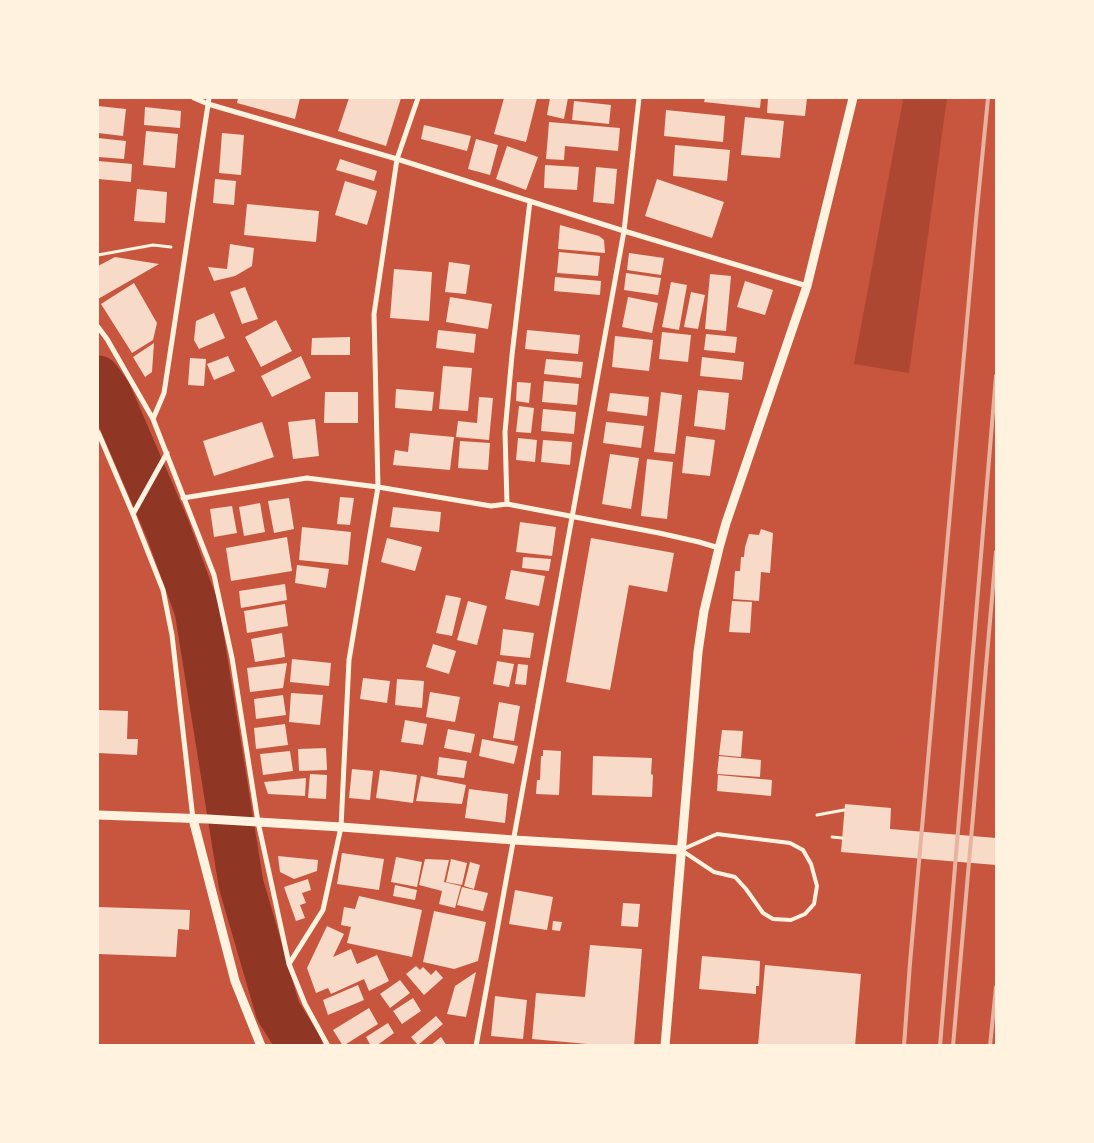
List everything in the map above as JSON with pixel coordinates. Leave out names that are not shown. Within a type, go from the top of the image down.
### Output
[{"type":"street","points":[[194,98],[209,100],[624,231],[807,286]]},
{"type":"street","points":[[289,964],[322,910],[341,827],[349,660],[378,487],[374,314],[397,159],[418,98]]},
{"type":"street","points":[[476,1046],[624,231],[639,98]]},
{"type":"street","points":[[665,1046],[700,636],[704,611],[719,548],[807,286],[853,98]]},
{"type":"street","points":[[153,419],[164,393],[209,100]]},
{"type":"street","points":[[507,504],[505,432],[530,201]]},
{"type":"street","points":[[98,327],[107,339],[153,419],[214,575],[232,658],[253,822],[289,964],[305,1004],[328,1046]]},
{"type":"street","points":[[98,432],[163,590],[172,635],[193,818],[235,981],[261,1046]]},
{"type":"street","points":[[133,514],[167,453]]},
{"type":"street","points":[[183,498],[306,478],[378,487],[491,506],[507,504],[556,512],[572,518],[659,533],[719,548]]},
{"type":"street","points":[[98,815],[193,818],[681,850]]},
{"type":"lane","points":[[717,834],[790,843],[802,850],[811,864],[817,886],[814,904],[805,914],[791,920],[773,919],[763,913],[735,877],[714,872],[681,850],[717,834]]},
{"type":"path","points":[[98,255],[153,245],[186,249]]},
{"type":"path","points":[[817,815],[844,810]]},
{"type":"path","points":[[832,837],[842,838]]},
{"type":"shaded area","points":[[901,98],[947,98],[909,373],[854,364],[903,100]]},
{"type":"building","points":[[238,98],[300,98],[295,119],[237,103]]},
{"type":"building","points":[[349,98],[401,98],[386,146],[338,131]]},
{"type":"building","points":[[504,98],[537,98],[526,142],[494,134]]},
{"type":"building","points":[[550,98],[568,98],[564,119],[547,115]]},
{"type":"building","points":[[705,98],[761,98],[760,108],[704,102]]},
{"type":"building","points":[[768,98],[807,98],[805,116],[767,113]]},
{"type":"building","points":[[574,101],[611,105],[609,124],[572,120]]},
{"type":"building","points":[[98,106],[126,109],[123,136],[98,133]]},
{"type":"building","points":[[145,107],[181,111],[180,128],[144,125]]},
{"type":"building","points":[[666,110],[725,116],[723,142],[664,136]]},
{"type":"building","points":[[745,117],[784,121],[780,158],[741,155]]},
{"type":"building","points":[[549,122],[620,128],[618,151],[565,146],[564,160],[546,159]]},
{"type":"building","points":[[424,125],[471,136],[467,151],[421,139]]},
{"type":"building","points":[[146,131],[178,134],[175,168],[143,165]]},
{"type":"building","points":[[222,133],[244,135],[241,175],[219,173]]},
{"type":"building","points":[[98,138],[126,141],[124,159],[98,157]]},
{"type":"building","points":[[476,139],[498,145],[490,175],[468,169]]},
{"type":"building","points":[[675,145],[730,150],[727,181],[673,176]]},
{"type":"building","points":[[507,146],[538,157],[526,190],[496,179]]},
{"type":"building","points":[[340,159],[377,171],[374,181],[336,170]]},
{"type":"building","points":[[98,161],[132,164],[131,182],[98,179]]},
{"type":"building","points":[[545,165],[579,167],[577,190],[544,188]]},
{"type":"building","points":[[596,167],[617,169],[614,204],[593,202]]},
{"type":"building","points":[[215,179],[236,181],[234,205],[213,203]]},
{"type":"building","points":[[657,179],[724,202],[712,238],[645,216]]},
{"type":"building","points":[[345,181],[377,191],[367,225],[335,215]]},
{"type":"building","points":[[137,189],[167,192],[165,223],[134,221]]},
{"type":"building","points":[[247,204],[319,211],[316,242],[244,235]]},
{"type":"building","points":[[560,225],[599,236],[604,240],[605,253],[558,249]]},
{"type":"building","points":[[230,244],[254,248],[252,266],[235,276],[214,281],[208,267],[227,269]]},
{"type":"building","points":[[559,252],[600,256],[598,276],[557,273]]},
{"type":"building","points":[[629,253],[664,258],[661,275],[627,270]]},
{"type":"building","points":[[115,257],[159,264],[98,299],[98,266]]},
{"type":"building","points":[[449,262],[470,265],[466,294],[445,292]]},
{"type":"building","points":[[394,269],[432,272],[429,321],[390,318]]},
{"type":"building","points":[[626,273],[661,278],[658,295],[624,290]]},
{"type":"building","points":[[710,274],[731,276],[726,331],[705,329]]},
{"type":"building","points":[[555,277],[601,281],[600,295],[554,291]]},
{"type":"building","points":[[745,281],[773,290],[765,315],[737,307]]},
{"type":"building","points":[[671,282],[687,285],[679,330],[662,327]]},
{"type":"building","points":[[134,283],[157,323],[153,340],[132,353],[101,304]]},
{"type":"building","points":[[245,287],[258,319],[242,324],[230,292]]},
{"type":"building","points":[[691,292],[705,295],[698,329],[684,327]]},
{"type":"building","points":[[450,297],[492,304],[488,329],[446,322]]},
{"type":"building","points":[[628,297],[658,303],[652,333],[622,327]]},
{"type":"building","points":[[214,313],[225,338],[199,349],[194,340],[196,321]]},
{"type":"building","points":[[276,320],[292,351],[261,367],[245,337]]},
{"type":"building","points":[[438,330],[476,334],[474,353],[436,348]]},
{"type":"building","points":[[527,330],[580,335],[578,354],[525,349]]},
{"type":"building","points":[[662,332],[691,335],[688,362],[659,359]]},
{"type":"building","points":[[706,334],[737,337],[735,353],[704,350]]},
{"type":"building","points":[[615,336],[653,340],[649,371],[612,367]]},
{"type":"building","points":[[350,337],[350,355],[311,355],[312,338]]},
{"type":"building","points":[[154,343],[152,372],[145,377],[133,357]]},
{"type":"building","points":[[228,356],[235,371],[214,380],[207,364]]},
{"type":"building","points":[[301,356],[311,378],[272,397],[261,376]]},
{"type":"building","points":[[702,357],[744,362],[742,380],[700,376]]},
{"type":"building","points":[[190,358],[206,359],[204,386],[188,385]]},
{"type":"building","points":[[546,359],[583,362],[581,378],[544,374]]},
{"type":"building","points":[[443,366],[472,368],[468,411],[439,409]]},
{"type":"building","points":[[544,381],[579,384],[577,405],[542,402]]},
{"type":"building","points":[[517,382],[531,383],[529,403],[516,401]]},
{"type":"building","points":[[396,389],[434,392],[432,411],[395,408]]},
{"type":"building","points":[[698,390],[729,393],[725,430],[694,426]]},
{"type":"building","points":[[325,392],[358,392],[358,423],[324,423]]},
{"type":"building","points":[[661,392],[682,395],[675,454],[654,452]]},
{"type":"building","points":[[610,393],[649,397],[647,416],[607,411]]},
{"type":"building","points":[[479,397],[493,398],[489,440],[456,437],[458,421],[477,423]]},
{"type":"building","points":[[519,406],[534,408],[531,433],[516,432]]},
{"type":"building","points":[[543,409],[576,412],[574,434],[541,431]]},
{"type":"building","points":[[315,419],[319,456],[293,459],[288,422]]},
{"type":"building","points":[[262,422],[274,457],[214,476],[203,441]]},
{"type":"building","points":[[606,422],[644,426],[641,448],[603,443]]},
{"type":"building","points":[[410,433],[454,437],[450,470],[393,465],[395,450],[408,452]]},
{"type":"building","points":[[686,436],[715,440],[710,476],[682,473]]},
{"type":"building","points":[[518,438],[537,440],[535,462],[516,460]]},
{"type":"building","points":[[543,440],[572,442],[570,465],[541,462]]},
{"type":"building","points":[[460,441],[490,443],[488,470],[458,468]]},
{"type":"building","points":[[610,454],[639,458],[631,509],[602,504]]},
{"type":"building","points":[[647,459],[673,462],[667,519],[641,516]]},
{"type":"building","points":[[340,497],[354,498],[350,525],[337,524]]},
{"type":"building","points":[[289,498],[294,529],[274,533],[268,501]]},
{"type":"building","points":[[260,503],[265,532],[244,536],[239,507]]},
{"type":"building","points":[[232,506],[237,533],[214,537],[210,509]]},
{"type":"building","points":[[393,507],[441,512],[439,532],[390,527]]},
{"type":"building","points":[[520,522],[556,527],[552,556],[516,552]]},
{"type":"building","points":[[302,527],[351,532],[348,565],[299,560]]},
{"type":"building","points":[[761,529],[773,533],[770,573],[761,572],[759,601],[733,599],[735,571],[740,571],[741,557],[744,557],[749,534],[759,535]]},
{"type":"building","points":[[287,537],[292,571],[231,581],[226,548]]},
{"type":"building","points":[[387,538],[422,547],[415,571],[381,562]]},
{"type":"building","points":[[591,538],[674,553],[667,592],[629,585],[610,690],[566,682]]},
{"type":"building","points":[[523,557],[551,559],[549,571],[522,568]]},
{"type":"building","points":[[297,565],[329,569],[326,588],[295,583]]},
{"type":"building","points":[[511,570],[545,576],[539,606],[505,599]]},
{"type":"building","points":[[285,584],[287,600],[241,608],[239,591]]},
{"type":"building","points":[[446,595],[461,598],[452,636],[436,633]]},
{"type":"building","points":[[468,601],[487,606],[477,645],[457,640]]},
{"type":"building","points":[[732,601],[752,602],[750,633],[729,632]]},
{"type":"building","points":[[285,604],[288,626],[247,633],[244,611]]},
{"type":"building","points":[[503,629],[534,633],[530,658],[500,655]]},
{"type":"building","points":[[282,633],[285,657],[255,662],[251,639]]},
{"type":"building","points":[[433,644],[456,651],[449,674],[426,667]]},
{"type":"building","points":[[292,659],[331,663],[329,686],[290,682]]},
{"type":"building","points":[[497,661],[514,664],[509,687],[493,684]]},
{"type":"building","points":[[287,663],[283,688],[250,692],[247,668]]},
{"type":"building","points":[[518,664],[528,665],[526,685],[515,684]]},
{"type":"building","points":[[363,678],[390,681],[387,703],[360,699]]},
{"type":"building","points":[[397,679],[424,681],[422,708],[395,705]]},
{"type":"building","points":[[430,692],[460,697],[455,722],[426,717]]},
{"type":"building","points":[[291,693],[323,695],[320,725],[289,722]]},
{"type":"building","points":[[283,695],[286,715],[256,719],[254,699]]},
{"type":"building","points":[[499,702],[520,706],[514,741],[493,738]]},
{"type":"building","points":[[98,710],[128,711],[127,739],[138,739],[137,755],[98,753]]},
{"type":"building","points":[[405,720],[427,724],[423,745],[401,742]]},
{"type":"building","points":[[285,724],[288,745],[256,749],[254,728]]},
{"type":"building","points":[[448,729],[475,734],[471,753],[444,748]]},
{"type":"building","points":[[722,730],[743,731],[741,757],[719,755]]},
{"type":"building","points":[[482,739],[518,746],[514,764],[479,756]]},
{"type":"building","points":[[326,748],[327,770],[299,771],[298,749]]},
{"type":"building","points":[[543,750],[561,751],[559,795],[536,794],[537,780],[540,780]]},
{"type":"building","points":[[290,751],[293,771],[263,775],[260,754]]},
{"type":"building","points":[[593,756],[652,758],[652,797],[592,795]]},
{"type":"building","points":[[719,756],[761,760],[760,777],[717,774]]},
{"type":"building","points":[[439,757],[467,761],[464,778],[437,775]]},
{"type":"building","points":[[352,769],[373,771],[370,800],[349,798]]},
{"type":"building","points":[[380,770],[417,775],[413,803],[376,798]]},
{"type":"building","points":[[310,774],[327,775],[326,799],[308,798]]},
{"type":"building","points":[[718,775],[772,780],[771,796],[717,791]]},
{"type":"building","points":[[421,776],[466,785],[462,804],[416,801]]},
{"type":"building","points":[[306,778],[305,796],[268,794],[264,782]]},
{"type":"building","points":[[469,789],[508,794],[505,823],[465,818]]},
{"type":"building","points":[[845,804],[891,808],[890,829],[996,838],[996,865],[841,852]]},
{"type":"building","points":[[342,853],[384,859],[379,890],[337,884]]},
{"type":"building","points":[[278,856],[318,860],[317,871],[294,879],[280,872]]},
{"type":"building","points":[[396,857],[422,862],[417,887],[391,882]]},
{"type":"building","points":[[425,859],[449,860],[444,882],[461,886],[455,908],[439,904],[442,891],[419,885]]},
{"type":"building","points":[[451,859],[467,863],[462,885],[446,882]]},
{"type":"building","points":[[470,862],[480,865],[474,889],[464,886]]},
{"type":"building","points":[[308,879],[311,890],[302,893],[306,903],[300,905],[305,918],[296,921],[284,887]]},
{"type":"building","points":[[395,885],[417,890],[415,900],[393,896]]},
{"type":"building","points":[[462,887],[488,893],[483,911],[457,905]]},
{"type":"building","points":[[515,890],[553,897],[547,930],[509,924]]},
{"type":"building","points":[[359,896],[422,910],[412,957],[347,943],[351,927],[341,925],[344,907],[355,909]]},
{"type":"building","points":[[623,903],[640,904],[638,927],[621,926]]},
{"type":"building","points":[[98,907],[190,910],[189,930],[178,929],[176,957],[98,954]]},
{"type":"building","points":[[434,911],[486,922],[478,961],[454,969],[423,962]]},
{"type":"building","points":[[553,921],[562,922],[560,931],[552,930]]},
{"type":"building","points":[[327,926],[344,934],[333,957],[351,949],[357,964],[377,955],[389,981],[369,991],[364,979],[331,994],[328,988],[316,993],[307,968]]},
{"type":"building","points":[[590,945],[642,949],[634,1046],[609,1046],[532,1039],[536,993],[585,997]]},
{"type":"building","points":[[702,956],[760,961],[759,986],[756,986],[756,994],[699,989]]},
{"type":"building","points":[[765,965],[861,974],[855,1046],[758,1046]]},
{"type":"building","points":[[416,966],[420,970],[423,967],[431,975],[436,970],[443,978],[424,995],[406,974]]},
{"type":"building","points":[[476,972],[466,1017],[447,1014],[455,986]]},
{"type":"building","points":[[400,980],[410,993],[390,1008],[380,994]]},
{"type":"building","points":[[358,985],[364,1000],[328,1015],[323,1000]]},
{"type":"building","points":[[495,996],[527,1000],[523,1039],[491,1036]]},
{"type":"building","points":[[413,998],[421,1011],[402,1024],[393,1011]]},
{"type":"building","points":[[369,1008],[378,1024],[343,1046],[333,1030]]},
{"type":"building","points":[[436,1016],[443,1024],[418,1045],[411,1037]]},
{"type":"building","points":[[388,1023],[394,1033],[376,1046],[371,1046],[366,1037]]},
{"type":"building","points":[[441,1037],[447,1046],[430,1046]]},
{"type":"waterway","points":[[98,378],[109,393],[168,530],[197,610],[241,884],[278,1011],[300,1046]]},
{"type":"railway","points":[[904,1046],[988,98]]},
{"type":"railway","points":[[940,1046],[996,376]]},
{"type":"railway","points":[[953,1046],[996,552]]},
{"type":"railway","points":[[990,1046],[996,987]]}]
